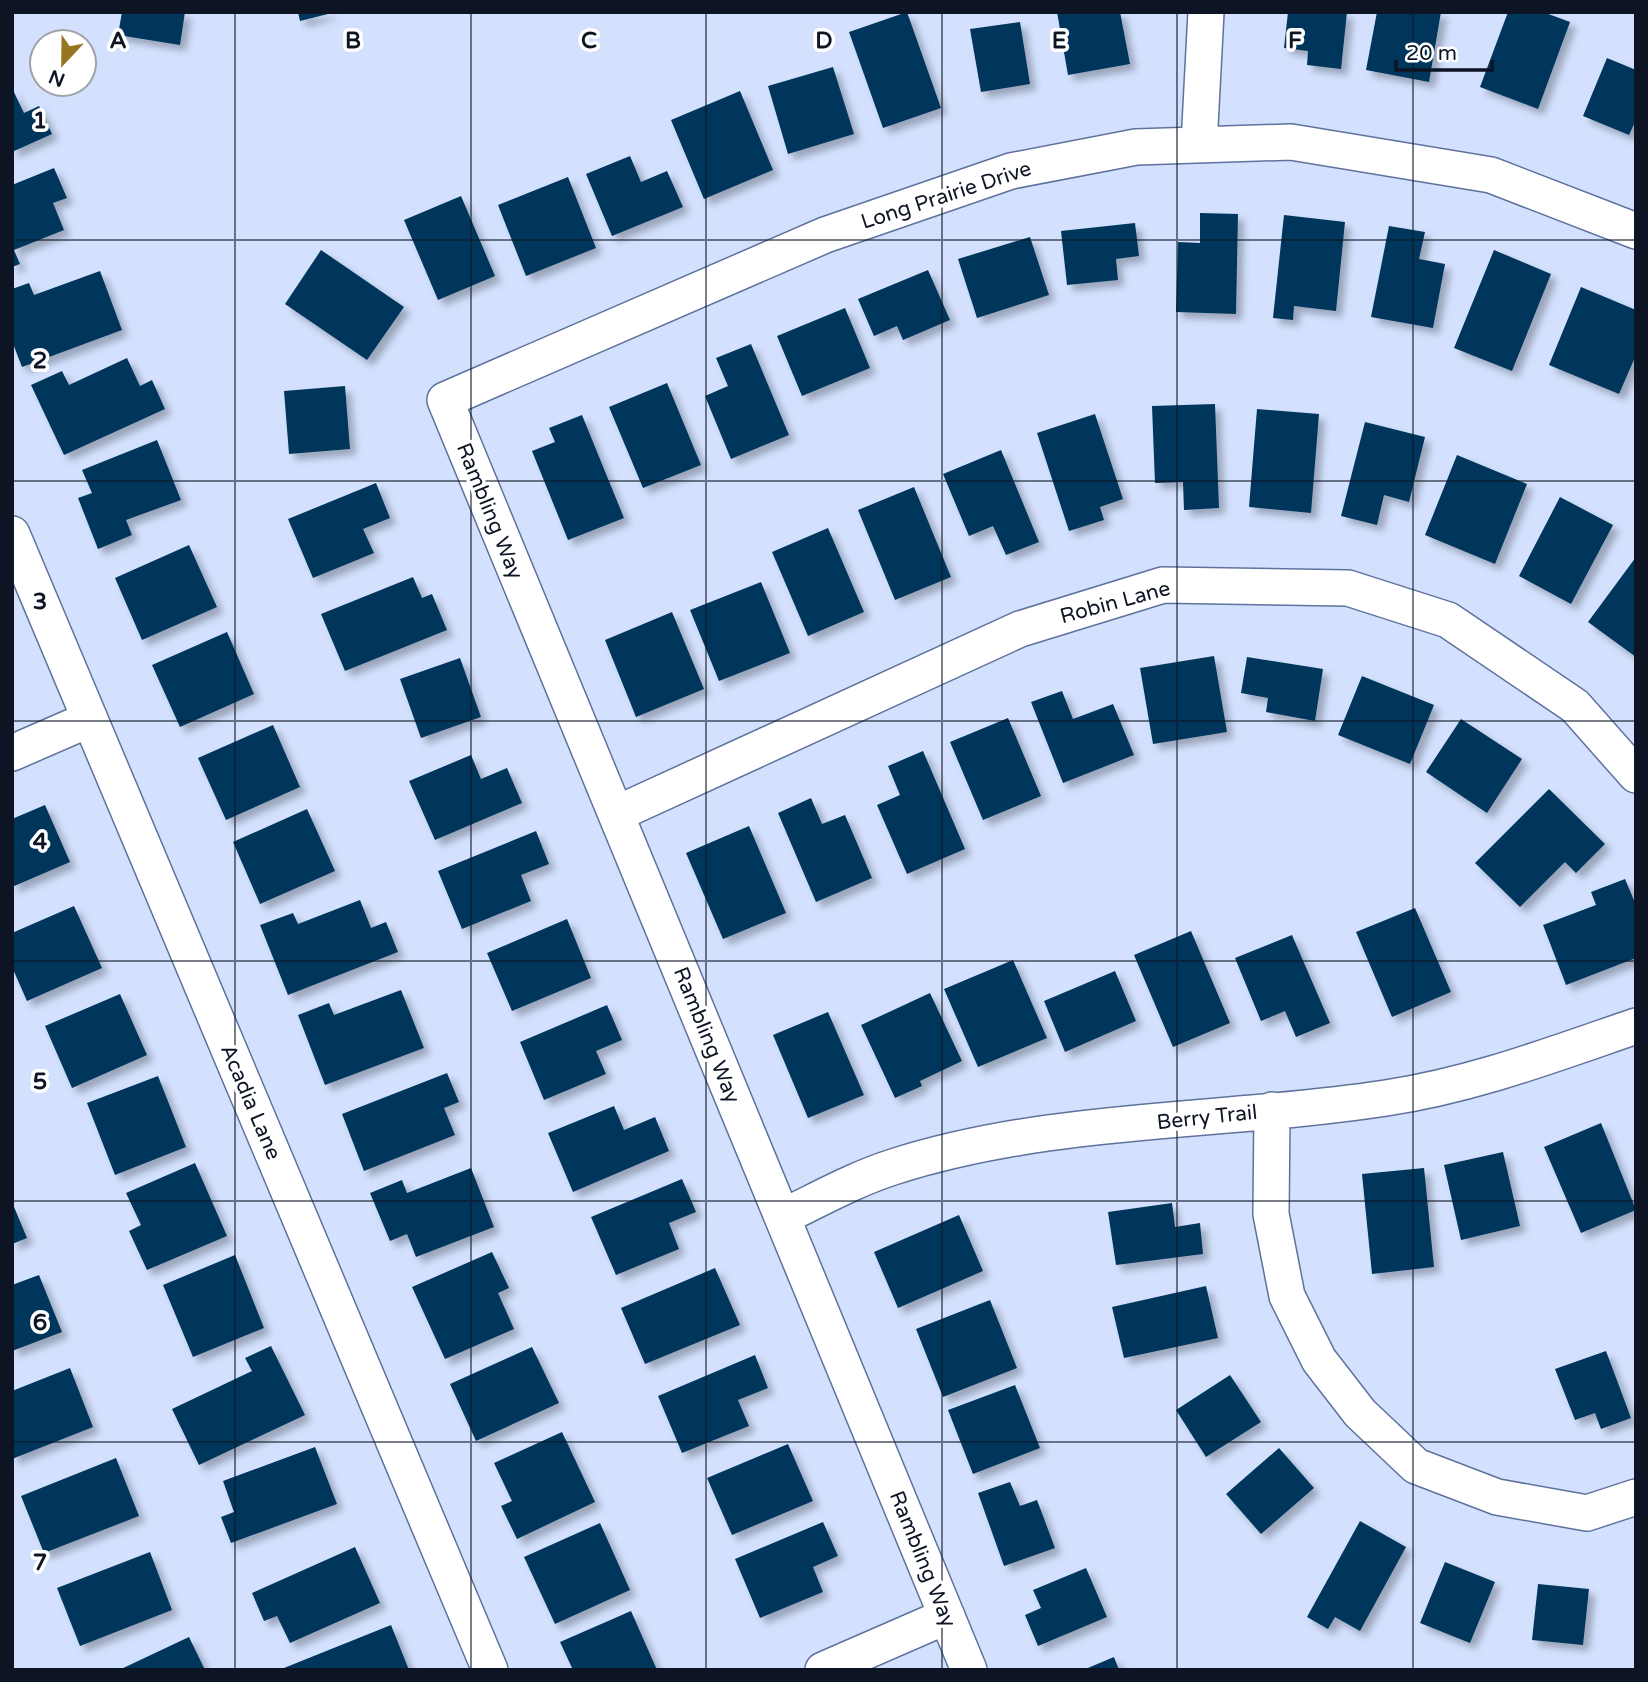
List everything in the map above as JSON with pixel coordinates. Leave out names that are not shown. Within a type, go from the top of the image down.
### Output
[{"type":"street","points":[[1199,145],[1206,12]]},
{"type":"street","name":"Long Prairie Drive","points":[[444,400],[825,235],[999,175],[1136,147],[1291,142],[1490,175],[1636,231]]},
{"type":"street","name":"Rambling Way","points":[[444,400],[969,1670]]},
{"type":"street","name":"Acadia Lane","points":[[12,534],[490,1670]]},
{"type":"street","name":"Robin Lane","points":[[616,814],[1020,629],[1163,585],[1348,588],[1448,620],[1575,706],[1636,775]]},
{"type":"street","points":[[12,753],[90,719]]},
{"type":"street","name":"Berry Trail","points":[[782,1217],[892,1167],[995,1142],[1097,1127],[1387,1098],[1482,1079],[1636,1026]]},
{"type":"street","points":[[1272,1110],[1271,1214],[1287,1296],[1319,1360],[1360,1413],[1416,1465],[1497,1496],[1587,1513],[1636,1497]]},
{"type":"street","points":[[823,1670],[947,1616]]},
{"type":"building","points":[[122,12],[185,12],[180,45],[118,35]]},
{"type":"building","points":[[298,12],[332,12],[332,13],[300,21]]},
{"type":"building","points":[[907,12],[941,108],[883,128],[849,32]]},
{"type":"building","points":[[1057,12],[1120,12],[1130,64],[1068,75]]},
{"type":"building","points":[[1288,12],[1347,12],[1341,69],[1307,65],[1308,51],[1284,48]]},
{"type":"building","points":[[1377,12],[1441,12],[1429,82],[1366,70]]},
{"type":"building","points":[[1508,12],[1543,12],[1570,22],[1538,109],[1480,87]]},
{"type":"building","points":[[1020,22],[1030,84],[981,92],[970,29]]},
{"type":"building","points":[[1607,58],[1636,70],[1636,120],[1629,135],[1583,116]]},
{"type":"building","points":[[833,67],[854,134],[788,154],[768,86]]},
{"type":"building","points":[[12,88],[24,113],[39,106],[52,134],[12,152]]},
{"type":"building","points":[[740,91],[773,170],[704,199],[671,120]]},
{"type":"building","points":[[630,156],[641,182],[667,171],[683,207],[612,236],[586,174]]},
{"type":"building","points":[[54,168],[67,198],[53,203],[64,230],[14,250],[20,264],[12,267],[12,185]]},
{"type":"building","points":[[568,177],[596,248],[526,276],[498,205]]},
{"type":"building","points":[[461,196],[495,276],[438,300],[404,220]]},
{"type":"building","points":[[1200,213],[1238,214],[1236,314],[1176,312],[1178,242],[1200,243]]},
{"type":"building","points":[[1284,215],[1345,222],[1336,311],[1294,306],[1293,320],[1273,318]]},
{"type":"building","points":[[1135,223],[1139,256],[1116,259],[1118,280],[1067,285],[1061,231]]},
{"type":"building","points":[[1389,226],[1425,232],[1419,259],[1445,264],[1433,328],[1371,317]]},
{"type":"building","points":[[1030,237],[1049,295],[977,318],[958,259]]},
{"type":"building","points":[[321,250],[404,307],[367,360],[285,304]]},
{"type":"building","points":[[1494,250],[1551,274],[1512,371],[1454,348]]},
{"type":"building","points":[[928,270],[950,320],[903,340],[897,326],[874,336],[858,299]]},
{"type":"building","points":[[100,271],[122,330],[22,367],[12,341],[12,289],[29,283],[34,295]]},
{"type":"building","points":[[1581,287],[1636,310],[1636,355],[1619,394],[1549,365]]},
{"type":"building","points":[[845,308],[870,368],[802,396],[777,336]]},
{"type":"building","points":[[751,344],[789,435],[731,459],[705,396],[728,386],[716,358]]},
{"type":"building","points":[[127,358],[140,386],[152,380],[165,409],[64,455],[31,385],[62,371],[69,385]]},
{"type":"building","points":[[667,383],[701,465],[643,488],[609,407]]},
{"type":"building","points":[[345,386],[350,449],[289,454],[284,391]]},
{"type":"building","points":[[1215,404],[1219,508],[1184,510],[1183,482],[1155,483],[1152,406]]},
{"type":"building","points":[[1257,409],[1319,414],[1311,513],[1249,507]]},
{"type":"building","points":[[1095,414],[1123,499],[1100,507],[1104,520],[1069,531],[1037,433]]},
{"type":"building","points":[[582,415],[624,518],[568,540],[532,451],[555,442],[549,428]]},
{"type":"building","points":[[1365,422],[1425,437],[1409,502],[1384,495],[1377,525],[1341,516]]},
{"type":"building","points":[[157,440],[181,500],[126,520],[132,535],[98,549],[78,498],[92,493],[82,470]]},
{"type":"building","points":[[1001,450],[1039,542],[1006,555],[993,526],[969,536],[943,474]]},
{"type":"building","points":[[1457,455],[1527,484],[1495,564],[1425,535]]},
{"type":"building","points":[[376,483],[390,518],[363,529],[374,553],[313,578],[288,519]]},
{"type":"building","points":[[914,487],[951,577],[895,600],[858,510]]},
{"type":"building","points":[[1560,497],[1613,525],[1571,604],[1519,576]]},
{"type":"building","points":[[828,528],[864,612],[808,636],[772,552]]},
{"type":"building","points":[[189,545],[217,607],[142,640],[115,578]]},
{"type":"building","points":[[1636,557],[1636,657],[1588,622]]},
{"type":"building","points":[[413,577],[422,598],[432,594],[447,630],[345,671],[321,614]]},
{"type":"building","points":[[761,582],[790,653],[719,681],[690,610]]},
{"type":"building","points":[[672,612],[704,689],[636,717],[605,640]]},
{"type":"building","points":[[227,632],[254,694],[180,727],[152,665]]},
{"type":"building","points":[[1214,656],[1227,732],[1153,744],[1140,668]]},
{"type":"building","points":[[1247,657],[1323,669],[1315,721],[1266,712],[1268,698],[1241,693]]},
{"type":"building","points":[[460,658],[481,717],[421,738],[400,679]]},
{"type":"building","points":[[1362,676],[1434,705],[1410,764],[1338,735]]},
{"type":"building","points":[[1062,691],[1073,719],[1113,704],[1134,755],[1063,783],[1031,702]]},
{"type":"building","points":[[1008,718],[1041,796],[983,820],[950,742]]},
{"type":"building","points":[[1461,719],[1522,759],[1487,813],[1426,772]]},
{"type":"building","points":[[273,725],[300,787],[226,820],[198,758]]},
{"type":"building","points":[[923,751],[965,849],[907,874],[877,805],[900,795],[888,766]]},
{"type":"building","points":[[471,755],[481,779],[507,768],[522,803],[435,840],[409,781]]},
{"type":"building","points":[[1549,789],[1605,844],[1576,873],[1565,862],[1520,907],[1475,863]]},
{"type":"building","points":[[811,798],[822,824],[845,815],[872,878],[816,902],[778,813]]},
{"type":"building","points":[[45,805],[70,862],[12,887],[12,819]]},
{"type":"building","points":[[307,809],[335,871],[260,904],[233,842]]},
{"type":"building","points":[[749,826],[786,913],[723,939],[686,853]]},
{"type":"building","points":[[536,831],[549,864],[521,875],[531,901],[462,929],[438,871]]},
{"type":"building","points":[[1625,879],[1636,905],[1636,958],[1566,985],[1543,925],[1596,905],[1591,892]]},
{"type":"building","points":[[360,900],[371,928],[386,922],[398,952],[288,995],[260,925],[293,913],[298,924]]},
{"type":"building","points":[[74,906],[102,968],[27,1001],[12,967],[12,933]]},
{"type":"building","points":[[1415,908],[1451,992],[1392,1017],[1356,932]]},
{"type":"building","points":[[567,919],[591,978],[512,1011],[487,953]]},
{"type":"building","points":[[1191,931],[1230,1023],[1173,1047],[1134,955]]},
{"type":"building","points":[[1292,935],[1330,1023],[1296,1037],[1285,1011],[1261,1021],[1235,958]]},
{"type":"building","points":[[1013,960],[1047,1038],[978,1067],[944,989]]},
{"type":"building","points":[[1115,971],[1136,1021],[1065,1052],[1044,1001]]},
{"type":"building","points":[[401,990],[424,1048],[325,1085],[298,1015],[329,1003],[334,1015]]},
{"type":"building","points":[[930,993],[962,1061],[920,1081],[922,1086],[895,1098],[861,1025]]},
{"type":"building","points":[[120,994],[147,1055],[72,1088],[45,1026]]},
{"type":"building","points":[[607,1005],[622,1040],[596,1051],[606,1074],[544,1100],[520,1042]]},
{"type":"building","points":[[828,1012],[864,1095],[808,1118],[773,1035]]},
{"type":"building","points":[[447,1073],[459,1102],[444,1108],[455,1135],[364,1171],[342,1114]]},
{"type":"building","points":[[158,1076],[186,1147],[115,1175],[87,1103]]},
{"type":"building","points":[[614,1106],[624,1130],[655,1117],[669,1151],[573,1192],[548,1133]]},
{"type":"building","points":[[1601,1123],[1636,1210],[1581,1233],[1544,1147]]},
{"type":"building","points":[[1503,1152],[1520,1226],[1461,1240],[1444,1165]]},
{"type":"building","points":[[195,1163],[227,1236],[147,1270],[129,1231],[141,1225],[126,1193]]},
{"type":"building","points":[[471,1168],[494,1227],[416,1257],[407,1234],[390,1241],[370,1193],[402,1180],[407,1193]]},
{"type":"building","points":[[1424,1168],[1434,1267],[1372,1274],[1362,1174]]},
{"type":"building","points":[[682,1179],[696,1212],[669,1223],[679,1249],[616,1275],[591,1217]]},
{"type":"building","points":[[12,1202],[27,1238],[12,1244]]},
{"type":"building","points":[[1172,1203],[1175,1227],[1200,1223],[1203,1254],[1116,1265],[1108,1212]]},
{"type":"building","points":[[959,1215],[983,1271],[898,1308],[874,1252]]},
{"type":"building","points":[[492,1252],[509,1288],[498,1293],[514,1329],[445,1359],[412,1287]]},
{"type":"building","points":[[235,1255],[264,1328],[193,1357],[163,1285]]},
{"type":"building","points":[[715,1268],[740,1325],[645,1364],[621,1308]]},
{"type":"building","points":[[39,1275],[62,1332],[12,1351],[12,1285]]},
{"type":"building","points":[[1206,1286],[1218,1338],[1124,1358],[1112,1307]]},
{"type":"building","points":[[990,1300],[1017,1368],[943,1397],[916,1329]]},
{"type":"building","points":[[271,1346],[305,1415],[199,1465],[172,1409],[252,1371],[245,1358]]},
{"type":"building","points":[[532,1347],[559,1403],[476,1441],[450,1384]]},
{"type":"building","points":[[1606,1351],[1631,1418],[1601,1429],[1595,1413],[1575,1420],[1555,1369]]},
{"type":"building","points":[[755,1355],[768,1388],[738,1400],[749,1426],[682,1453],[658,1396]]},
{"type":"building","points":[[70,1368],[93,1427],[12,1459],[12,1391]]},
{"type":"building","points":[[1230,1375],[1261,1422],[1206,1457],[1176,1410]]},
{"type":"building","points":[[1015,1385],[1040,1448],[973,1474],[948,1410]]},
{"type":"building","points":[[562,1432],[595,1502],[517,1539],[501,1506],[512,1501],[494,1463]]},
{"type":"building","points":[[788,1444],[813,1501],[732,1535],[707,1478]]},
{"type":"building","points":[[315,1447],[337,1504],[231,1543],[221,1517],[234,1512],[223,1481]]},
{"type":"building","points":[[1279,1448],[1314,1488],[1261,1534],[1226,1494]]},
{"type":"building","points":[[116,1458],[139,1516],[44,1553],[21,1496]]},
{"type":"building","points":[[1010,1482],[1020,1506],[1037,1500],[1055,1548],[1004,1566],[978,1493]]},
{"type":"building","points":[[1360,1521],[1406,1547],[1360,1631],[1335,1617],[1328,1629],[1307,1617]]},
{"type":"building","points":[[823,1522],[838,1556],[813,1567],[823,1592],[760,1618],[735,1559]]},
{"type":"building","points":[[600,1523],[630,1590],[555,1624],[524,1557]]},
{"type":"building","points":[[355,1547],[380,1603],[290,1643],[277,1616],[264,1621],[252,1593]]},
{"type":"building","points":[[150,1552],[172,1610],[80,1646],[57,1588]]},
{"type":"building","points":[[1445,1562],[1495,1582],[1470,1643],[1420,1623]]},
{"type":"building","points":[[1086,1568],[1107,1617],[1038,1646],[1025,1615],[1041,1608],[1033,1590]]},
{"type":"building","points":[[1538,1584],[1589,1589],[1583,1645],[1532,1640]]},
{"type":"building","points":[[631,1611],[657,1670],[573,1670],[560,1642]]},
{"type":"building","points":[[391,1625],[409,1670],[279,1670]]},
{"type":"building","points":[[189,1637],[205,1670],[119,1670]]},
{"type":"building","points":[[1114,1657],[1119,1670],[1083,1670]]}]
